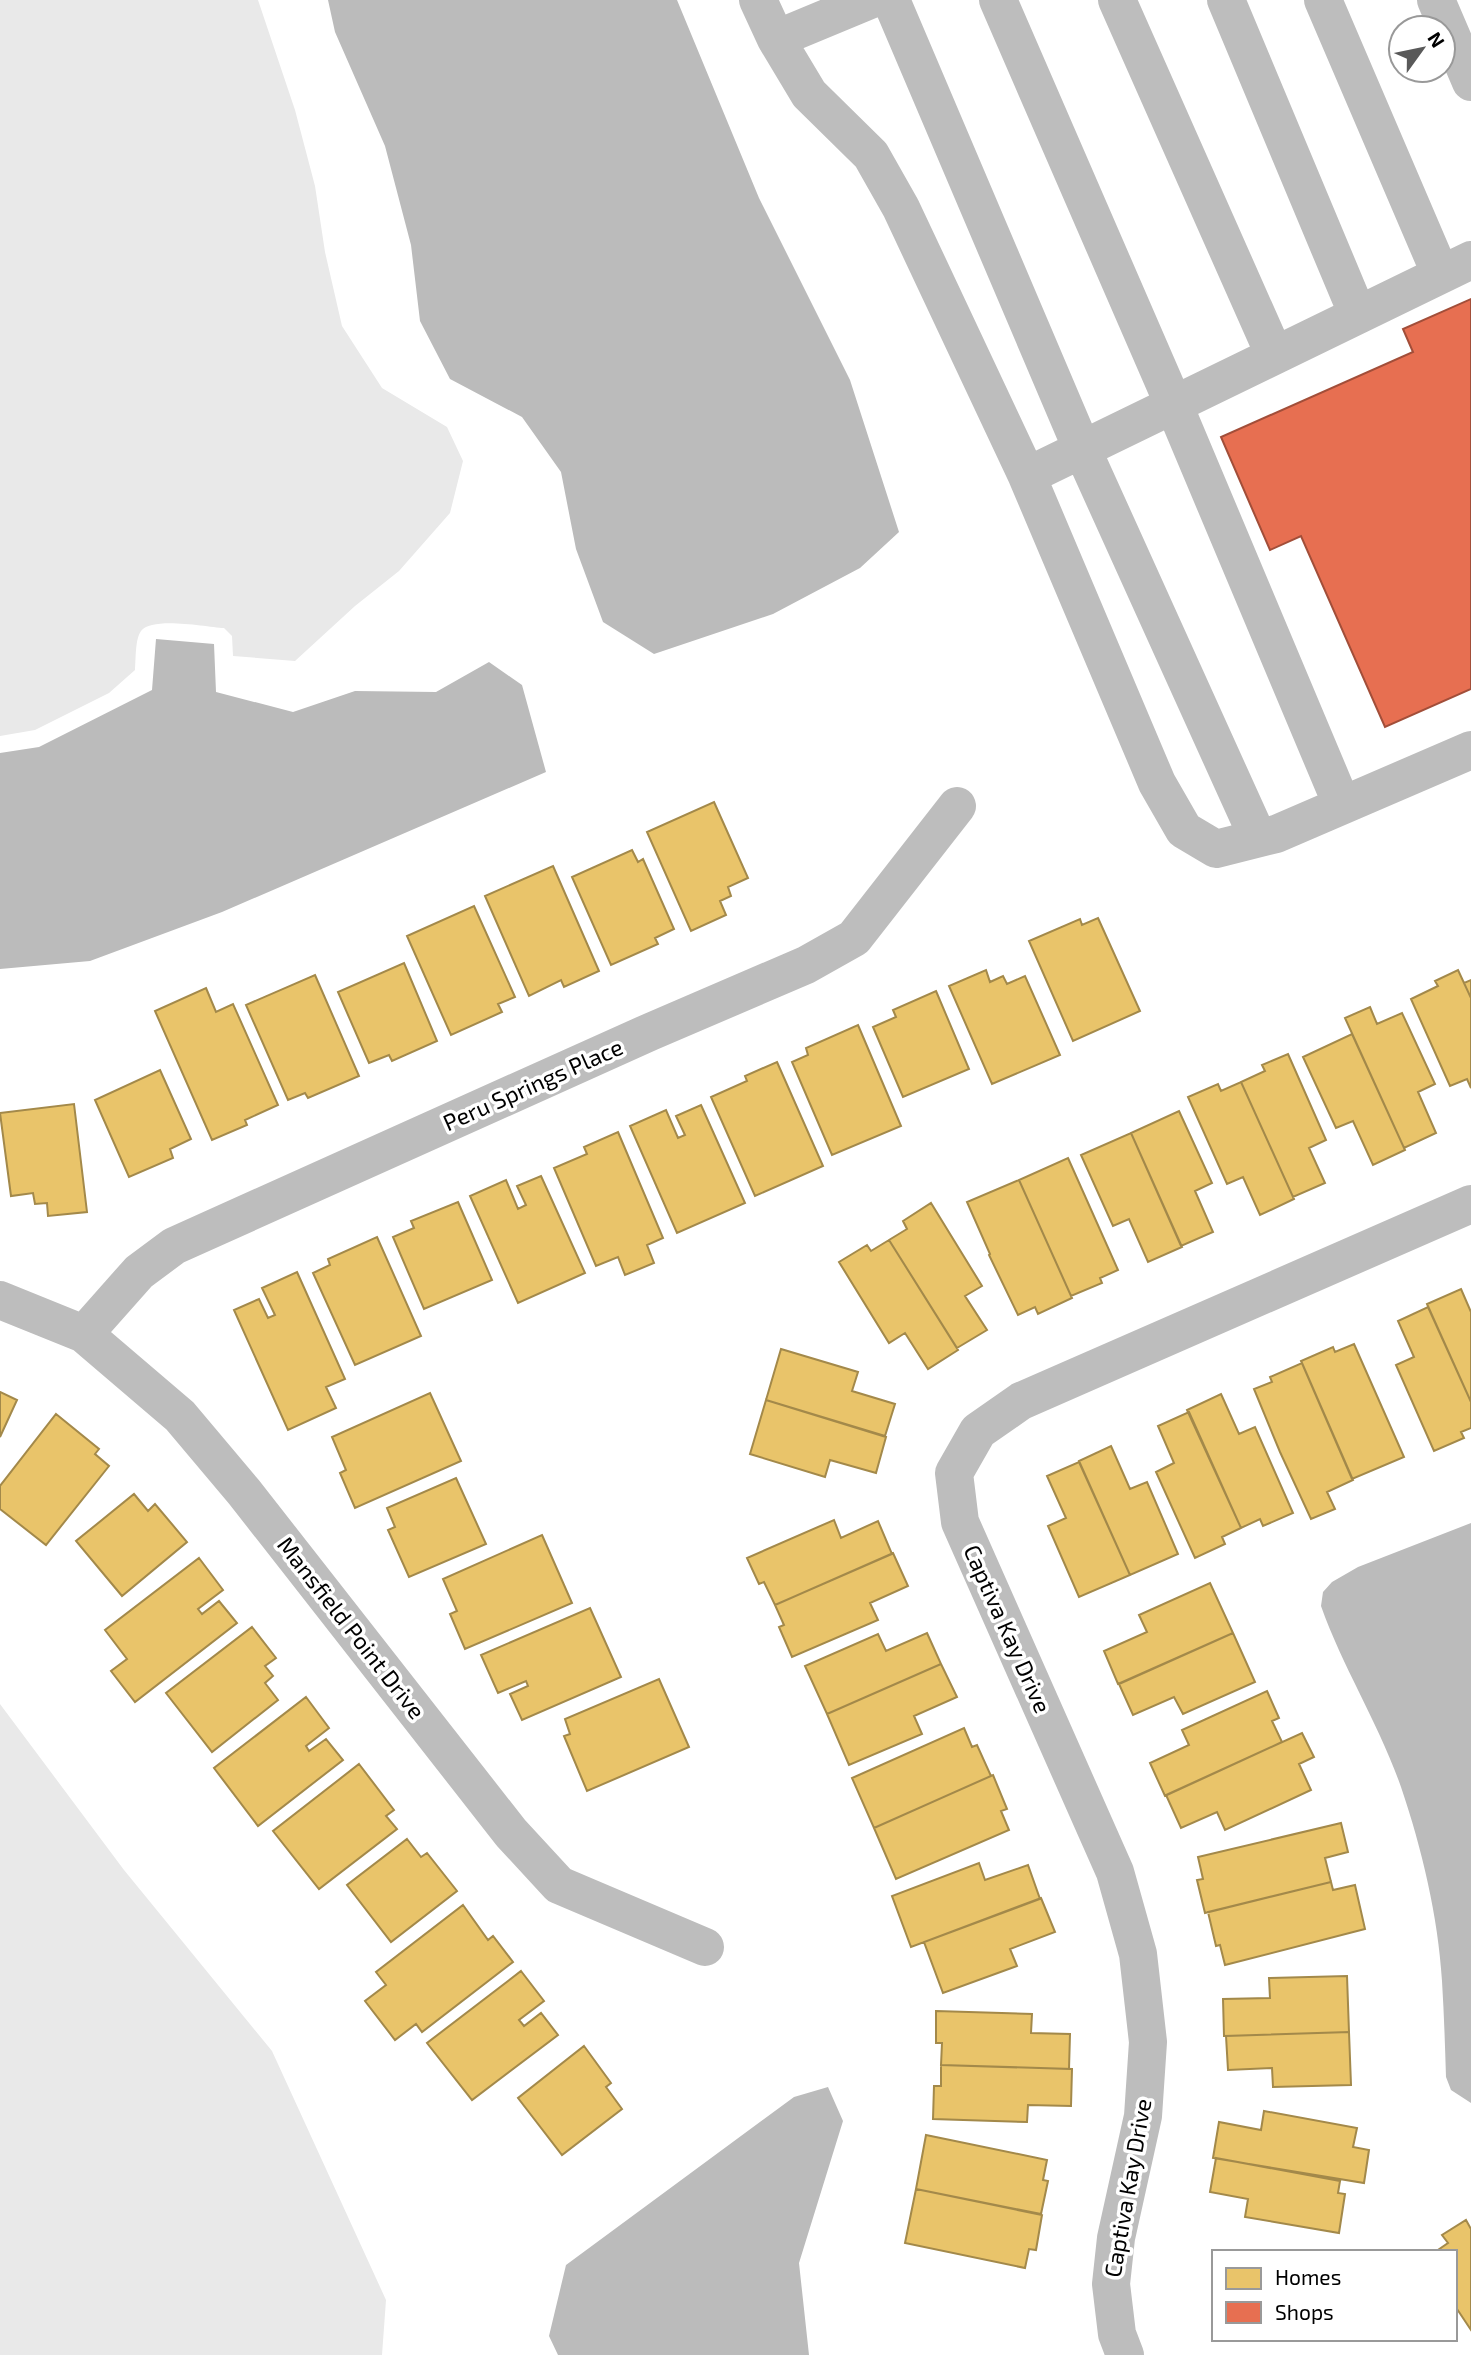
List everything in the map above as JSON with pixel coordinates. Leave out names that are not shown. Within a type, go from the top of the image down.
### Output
[{"type":"street","points":[[758,0],[776,39],[809,94],[871,155],[901,208],[1027,476],[1157,783],[1184,830],[1216,849],[1276,834],[1471,750]]},
{"type":"street","points":[[776,39],[870,0]]},
{"type":"street","points":[[891,0],[1082,449],[1258,838]]},
{"type":"street","points":[[998,0],[1173,403],[1342,805]]},
{"type":"street","points":[[1117,0],[1275,354]]},
{"type":"street","points":[[1226,0],[1357,313]]},
{"type":"street","points":[[1027,476],[1456,266],[1323,0]]},
{"type":"street","points":[[1436,0],[1471,82]]},
{"type":"street","name":"Peru Springs Place","points":[[83,1334],[139,1272],[174,1246],[650,1032],[806,965],[854,938],[957,807]]},
{"type":"street","name":"Captiva Kay Drive","points":[[1125,2355],[1117,2334],[1111,2284],[1116,2238],[1143,2116],[1149,2042],[1138,1954],[1115,1872],[960,1522],[954,1473],[978,1431],[1021,1401],[1471,1204]]},
{"type":"street","name":"Mansfield Point Drive","points":[[0,1300],[83,1334],[180,1416],[244,1492],[511,1833],[559,1885],[705,1947]]},
{"type":"shaded area","points":[[0,0],[258,0],[295,110],[315,186],[325,252],[342,326],[382,388],[447,427],[463,461],[450,513],[399,571],[355,606],[295,661],[233,656],[232,636],[224,628],[156,624],[147,627],[139,635],[135,670],[109,693],[35,730],[0,736]]},
{"type":"shaded area","points":[[328,0],[677,0],[759,198],[850,380],[899,532],[860,568],[773,614],[654,654],[603,622],[576,549],[561,472],[522,417],[450,379],[420,321],[411,245],[385,146],[335,32]]},
{"type":"shaded area","points":[[156,639],[214,644],[216,692],[293,712],[355,691],[436,692],[489,662],[522,685],[546,772],[222,912],[90,961],[0,969],[0,753],[39,747],[152,690]]},
{"type":"shaded area","points":[[1471,1523],[1471,2103],[1451,2090],[1446,2077],[1437,1932],[1428,1883],[1409,1810],[1392,1764],[1321,1606],[1323,1592],[1332,1582],[1358,1567]]},
{"type":"shaded area","points":[[0,1704],[124,1870],[272,2051],[386,2300],[382,2355],[0,2355]]},
{"type":"shaded area","points":[[828,2087],[843,2121],[799,2263],[809,2355],[558,2355],[549,2336],[566,2265],[794,2097]]},
{"type":"building: Homes","points":[[714,802],[748,878],[728,887],[731,896],[720,901],[726,915],[691,931],[647,832]]},
{"type":"building: Homes","points":[[632,850],[638,862],[643,859],[674,929],[655,938],[658,944],[611,965],[572,877]]},
{"type":"building: Homes","points":[[553,866],[599,971],[564,987],[561,980],[529,996],[485,896]]},
{"type":"building: Homes","points":[[474,906],[515,997],[498,1004],[502,1012],[451,1035],[407,936]]},
{"type":"building: Homes","points":[[1098,918],[1140,1011],[1073,1041],[1029,941],[1080,919],[1082,925]]},
{"type":"building: Homes","points":[[404,963],[437,1041],[392,1061],[389,1055],[369,1063],[338,992]]},
{"type":"building: Homes","points":[[986,970],[990,982],[1003,976],[1007,984],[1025,976],[1060,1055],[992,1084],[949,986]]},
{"type":"building: Homes","points":[[1458,970],[1471,998],[1471,1088],[1467,1079],[1450,1086],[1411,999],[1438,986],[1435,981]]},
{"type":"building: Homes","points":[[315,975],[359,1076],[308,1098],[305,1093],[288,1100],[246,1005]]},
{"type":"building: Homes","points":[[1471,980],[1471,998],[1464,983]]},
{"type":"building: Homes","points":[[206,988],[216,1012],[233,1004],[278,1105],[245,1120],[247,1125],[212,1140],[155,1011]]},
{"type":"building: Homes","points":[[936,991],[969,1069],[903,1097],[873,1027],[896,1017],[893,1010]]},
{"type":"building: Homes","points":[[1370,1007],[1377,1024],[1402,1013],[1435,1084],[1418,1092],[1436,1133],[1404,1148],[1345,1018]]},
{"type":"building: Homes","points":[[858,1025],[901,1126],[832,1155],[792,1062],[808,1055],[806,1048]]},
{"type":"building: Homes","points":[[1352,1034],[1405,1150],[1373,1165],[1353,1121],[1336,1128],[1303,1057]]},
{"type":"building: Homes","points":[[1288,1054],[1326,1140],[1309,1148],[1325,1183],[1293,1197],[1241,1082],[1265,1071],[1262,1065]]},
{"type":"building: Homes","points":[[777,1062],[823,1166],[755,1196],[711,1097],[747,1081],[745,1076]]},
{"type":"building: Homes","points":[[160,1070],[191,1139],[170,1149],[173,1158],[129,1177],[95,1100]]},
{"type":"building: Homes","points":[[1241,1082],[1294,1199],[1260,1215],[1243,1177],[1227,1184],[1188,1097],[1218,1084],[1221,1091]]},
{"type":"building: Homes","points":[[74,1104],[87,1212],[48,1216],[47,1203],[35,1204],[33,1193],[11,1196],[0,1113]]},
{"type":"building: Homes","points":[[701,1105],[745,1203],[677,1233],[630,1126],[666,1110],[678,1138],[685,1135],[676,1116]]},
{"type":"building: Homes","points":[[1179,1111],[1212,1183],[1195,1191],[1213,1232],[1181,1246],[1131,1133]]},
{"type":"building: Homes","points":[[618,1132],[663,1238],[647,1245],[654,1263],[625,1275],[618,1257],[596,1266],[554,1168],[587,1154],[584,1147]]},
{"type":"building: Homes","points":[[1131,1133],[1182,1247],[1148,1262],[1129,1219],[1113,1226],[1081,1155]]},
{"type":"building: Homes","points":[[1068,1158],[1118,1270],[1100,1278],[1102,1283],[1071,1296],[1019,1180]]},
{"type":"building: Homes","points":[[541,1176],[585,1273],[518,1303],[470,1196],[506,1180],[518,1209],[526,1205],[517,1186]]},
{"type":"building: Homes","points":[[1019,1180],[1072,1298],[1038,1314],[1035,1307],[1018,1315],[967,1202]]},
{"type":"building: Homes","points":[[458,1202],[492,1280],[424,1309],[393,1237],[414,1228],[411,1221]]},
{"type":"building: Homes","points":[[931,1203],[982,1286],[965,1296],[987,1330],[957,1348],[889,1240],[907,1229],[903,1221]]},
{"type":"building: Homes","points":[[377,1237],[421,1336],[355,1365],[313,1273],[330,1265],[328,1259]]},
{"type":"building: Homes","points":[[889,1240],[958,1350],[928,1369],[905,1333],[889,1343],[839,1262],[867,1245],[871,1251]]},
{"type":"building: Homes","points":[[297,1272],[345,1379],[326,1387],[336,1408],[288,1430],[234,1310],[259,1299],[268,1318],[275,1315],[262,1288]]},
{"type":"building: Homes","points":[[1461,1289],[1471,1312],[1471,1402],[1427,1304]]},
{"type":"building: Homes","points":[[1428,1307],[1471,1402],[1471,1428],[1461,1432],[1464,1438],[1434,1451],[1396,1365],[1414,1357],[1398,1321]]},
{"type":"building: Homes","points":[[1354,1344],[1404,1457],[1352,1479],[1301,1361],[1333,1347],[1335,1352]]},
{"type":"building: Homes","points":[[781,1349],[858,1372],[852,1391],[895,1404],[885,1436],[766,1400]]},
{"type":"building: Homes","points":[[1302,1363],[1353,1480],[1327,1492],[1335,1509],[1311,1519],[1254,1389],[1272,1382],[1270,1377]]},
{"type":"building: Homes","points":[[0,1392],[17,1400],[0,1437]]},
{"type":"building: Homes","points":[[430,1393],[461,1461],[355,1508],[340,1473],[346,1470],[332,1437]]},
{"type":"building: Homes","points":[[1221,1394],[1239,1434],[1255,1427],[1293,1513],[1263,1526],[1260,1519],[1241,1528],[1187,1410]]},
{"type":"building: Homes","points":[[766,1400],[886,1437],[876,1473],[830,1460],[825,1477],[750,1454]]},
{"type":"building: Homes","points":[[1189,1412],[1241,1528],[1222,1537],[1225,1544],[1195,1558],[1156,1472],[1174,1463],[1158,1426]]},
{"type":"building: Homes","points":[[56,1414],[99,1449],[95,1454],[109,1466],[46,1545],[0,1509],[0,1486]]},
{"type":"building: Homes","points":[[1111,1446],[1130,1489],[1147,1482],[1178,1554],[1130,1575],[1079,1461]]},
{"type":"building: Homes","points":[[1079,1462],[1130,1575],[1079,1597],[1048,1526],[1066,1518],[1047,1476]]},
{"type":"building: Homes","points":[[456,1478],[486,1544],[409,1577],[388,1530],[395,1527],[387,1508]]},
{"type":"building: Homes","points":[[134,1494],[148,1511],[155,1504],[187,1542],[122,1596],[76,1541]]},
{"type":"building: Homes","points":[[834,1520],[841,1538],[878,1521],[892,1554],[775,1605],[764,1582],[759,1584],[747,1558]]},
{"type":"building: Homes","points":[[542,1535],[572,1603],[465,1649],[450,1614],[457,1611],[443,1579]]},
{"type":"building: Homes","points":[[893,1553],[908,1586],[870,1603],[878,1620],[792,1657],[779,1627],[784,1625],[775,1605]]},
{"type":"building: Homes","points":[[199,1558],[223,1590],[198,1609],[202,1614],[219,1601],[237,1623],[135,1702],[111,1671],[127,1659],[105,1630]]},
{"type":"building: Homes","points":[[1210,1583],[1233,1633],[1118,1684],[1104,1651],[1147,1632],[1139,1615]]},
{"type":"building: Homes","points":[[590,1608],[621,1677],[522,1720],[510,1694],[528,1686],[526,1681],[498,1693],[481,1655]]},
{"type":"building: Homes","points":[[252,1627],[276,1658],[265,1666],[273,1676],[265,1683],[278,1700],[212,1752],[166,1693]]},
{"type":"building: Homes","points":[[927,1633],[941,1664],[827,1714],[805,1666],[878,1634],[886,1651]]},
{"type":"building: Homes","points":[[1233,1633],[1255,1682],[1183,1714],[1174,1697],[1133,1715],[1119,1684]]},
{"type":"building: Homes","points":[[941,1664],[957,1697],[914,1716],[922,1734],[849,1765],[827,1714]]},
{"type":"building: Homes","points":[[659,1679],[689,1747],[587,1791],[564,1736],[570,1734],[565,1719]]},
{"type":"building: Homes","points":[[1267,1691],[1279,1718],[1272,1721],[1282,1742],[1165,1796],[1150,1763],[1189,1745],[1182,1730]]},
{"type":"building: Homes","points":[[306,1697],[329,1728],[306,1746],[309,1751],[326,1739],[343,1760],[258,1826],[214,1768]]},
{"type":"building: Homes","points":[[964,1728],[972,1747],[977,1745],[991,1776],[874,1828],[852,1778]]},
{"type":"building: Homes","points":[[1302,1733],[1314,1757],[1299,1764],[1311,1790],[1225,1830],[1217,1812],[1181,1828],[1166,1795]]},
{"type":"building: Homes","points":[[359,1764],[394,1810],[386,1816],[397,1829],[319,1889],[273,1831]]},
{"type":"building: Homes","points":[[993,1775],[1007,1809],[1001,1811],[1009,1830],[896,1879],[874,1828]]},
{"type":"building: Homes","points":[[1341,1823],[1348,1852],[1325,1858],[1331,1882],[1205,1913],[1197,1880],[1203,1879],[1198,1857]]},
{"type":"building: Homes","points":[[407,1839],[421,1857],[427,1853],[457,1891],[391,1942],[347,1885]]},
{"type":"building: Homes","points":[[979,1863],[985,1880],[1028,1865],[1040,1899],[911,1947],[892,1896]]},
{"type":"building: Homes","points":[[1331,1882],[1333,1890],[1355,1885],[1365,1929],[1225,1965],[1220,1945],[1216,1946],[1208,1912]]},
{"type":"building: Homes","points":[[1041,1898],[1055,1932],[1010,1949],[1017,1966],[943,1993],[924,1942]]},
{"type":"building: Homes","points":[[463,1905],[488,1940],[493,1936],[513,1962],[422,2032],[416,2024],[395,2040],[365,2001],[386,1985],[376,1972]]},
{"type":"building: Homes","points":[[521,1971],[544,2001],[519,2020],[524,2026],[541,2013],[558,2035],[472,2100],[427,2043]]},
{"type":"building: Homes","points":[[1347,1976],[1349,2032],[1224,2036],[1223,1999],[1270,1998],[1269,1978]]},
{"type":"building: Homes","points":[[936,2011],[1032,2014],[1031,2033],[1070,2034],[1069,2069],[941,2065],[942,2043],[936,2043]]},
{"type":"building: Homes","points":[[1349,2032],[1351,2085],[1273,2087],[1272,2068],[1228,2070],[1226,2036]]},
{"type":"building: Homes","points":[[584,2046],[611,2083],[606,2087],[622,2109],[562,2155],[518,2098]]},
{"type":"building: Homes","points":[[941,2065],[1072,2069],[1071,2106],[1028,2105],[1027,2122],[933,2119],[934,2086],[941,2086]]},
{"type":"building: Homes","points":[[1264,2111],[1357,2128],[1353,2147],[1369,2150],[1364,2183],[1213,2158],[1219,2122],[1261,2130]]},
{"type":"building: Homes","points":[[926,2135],[1047,2160],[1043,2180],[1048,2181],[1041,2214],[916,2189]]},
{"type":"building: Homes","points":[[1216,2158],[1340,2181],[1338,2193],[1345,2194],[1339,2233],[1245,2217],[1248,2199],[1210,2192]]},
{"type":"building: Homes","points":[[916,2189],[1042,2215],[1036,2250],[1029,2249],[1025,2268],[905,2243]]},
{"type":"building: Homes","points":[[1466,2220],[1471,2229],[1471,2330],[1457,2309],[1457,2250],[1438,2250],[1448,2243],[1442,2235]]},
{"type":"building: Shops","points":[[1471,299],[1471,689],[1385,727],[1301,536],[1270,550],[1221,437],[1413,352],[1403,329]]}]
